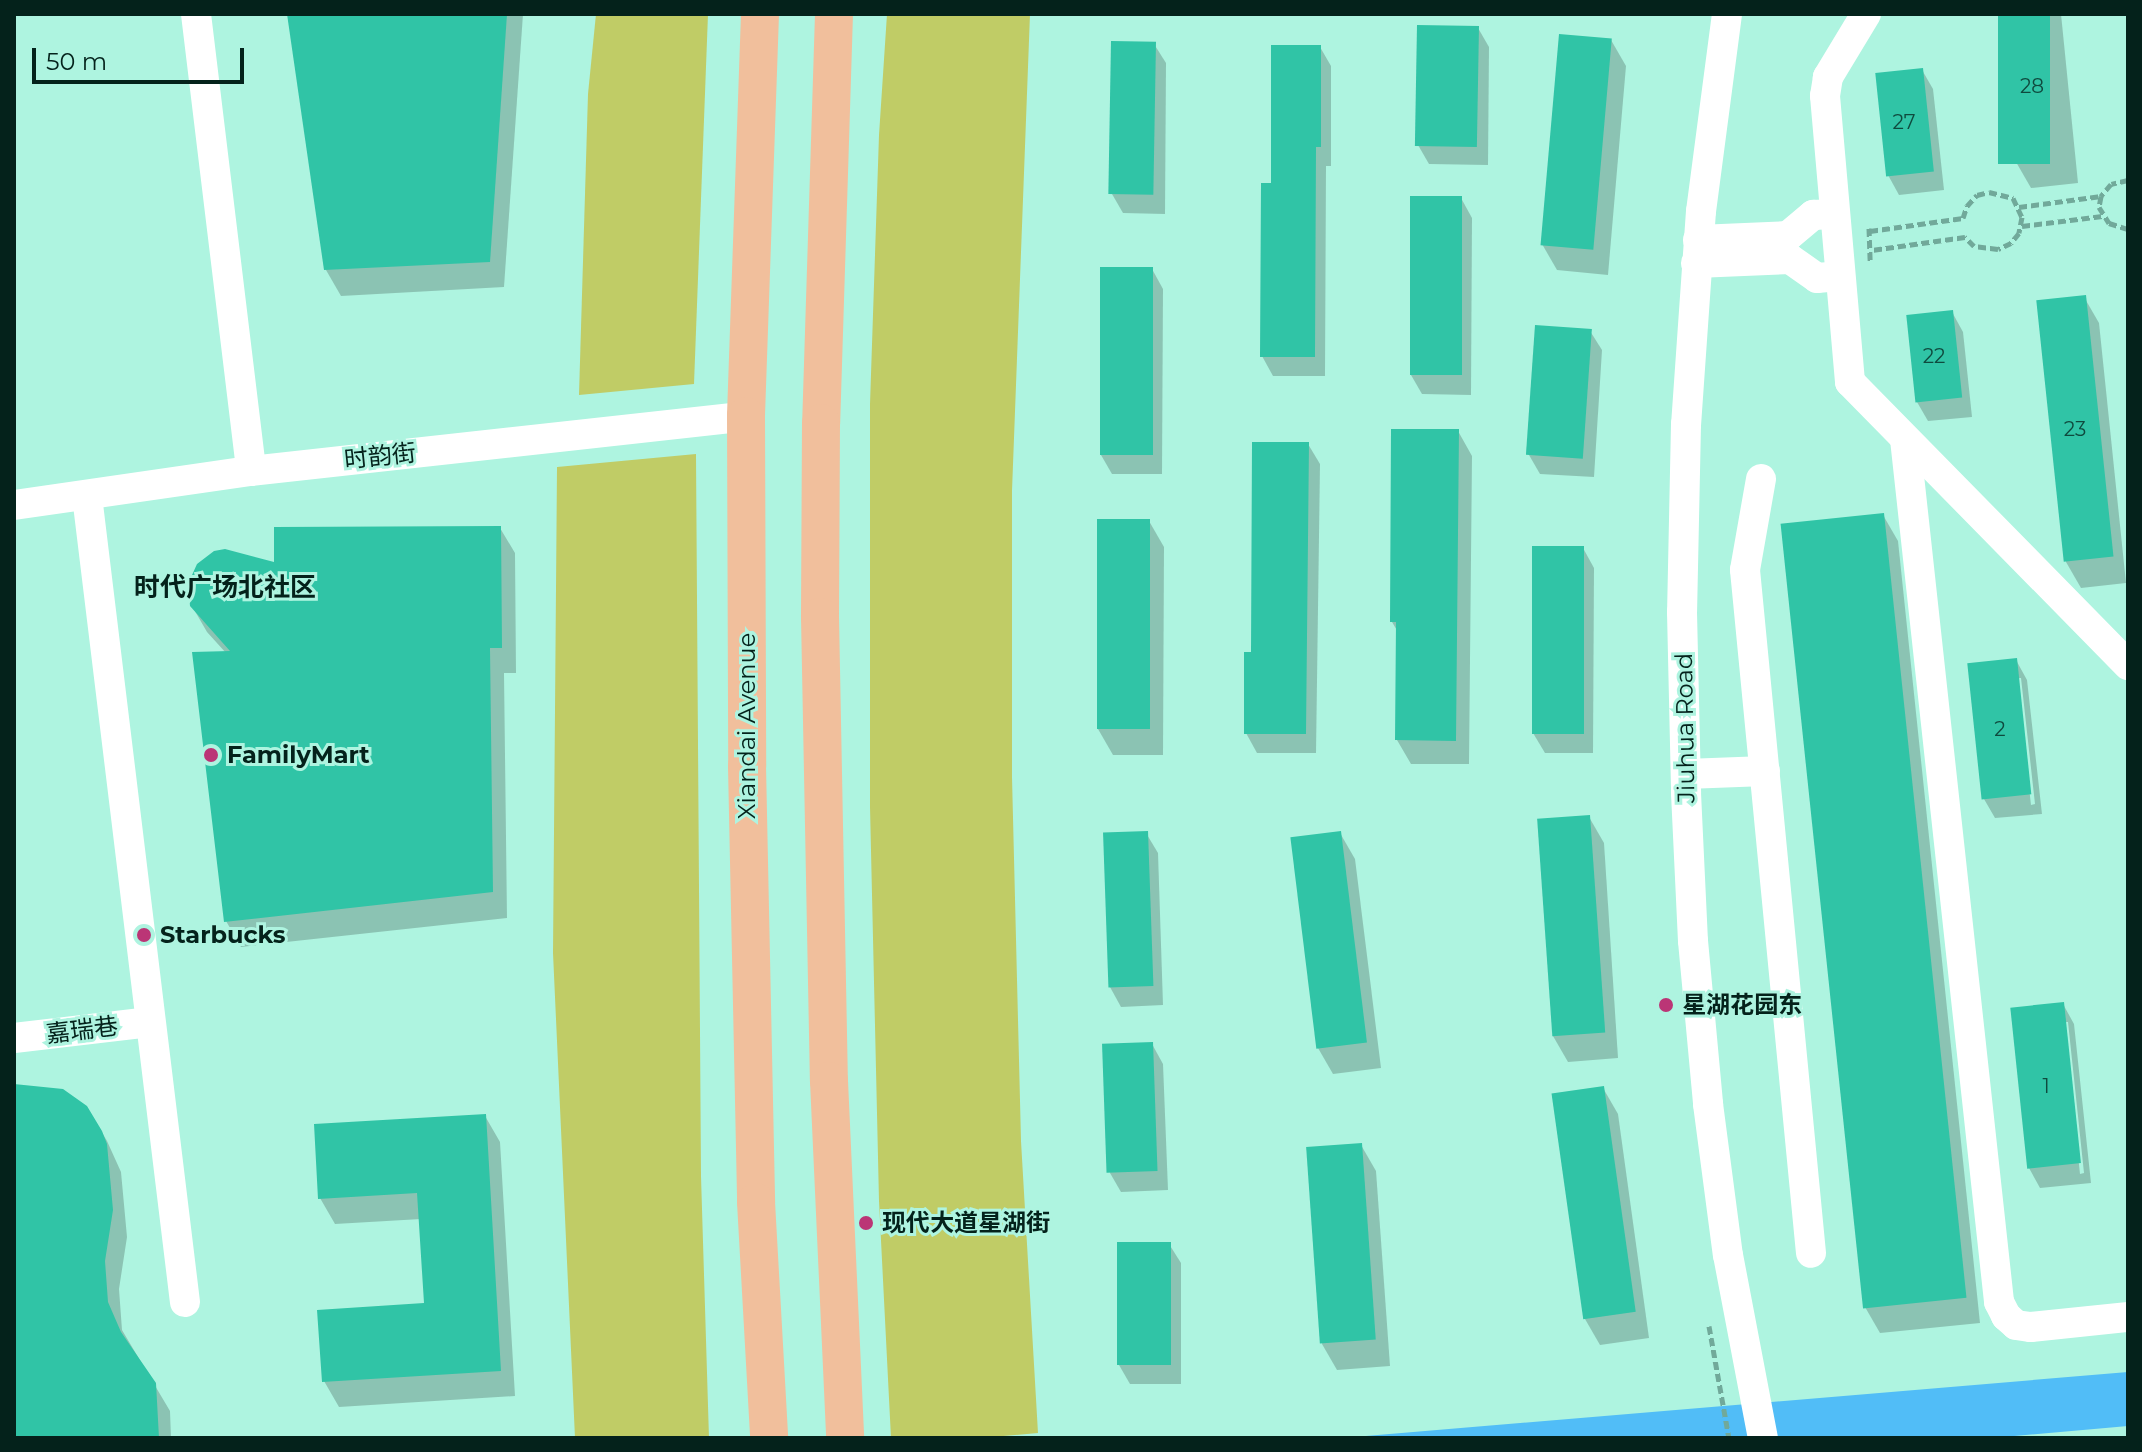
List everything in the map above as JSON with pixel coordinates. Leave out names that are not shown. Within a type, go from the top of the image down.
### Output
[{"type":"main road","name":"Xiandai Avenue","points":[[760,14],[746,416],[747,766],[756,1186],[769,1438]]},
{"type":"main road","points":[[834,14],[821,423],[820,647],[829,1065],[845,1438]]},
{"type":"street","points":[[196,14],[251,471]]},
{"type":"street","name":"Jiuhua Road","points":[[1727,14],[1697,252],[1685,439],[1682,612],[1686,774],[1693,941],[1708,1104],[1728,1255],[1763,1438]]},
{"type":"street","points":[[1866,14],[1825,87],[1833,214],[1850,382],[2128,665]]},
{"type":"street","points":[[1697,252],[1788,236],[1813,215],[1833,214]]},
{"type":"street","points":[[1697,252],[1790,259],[1817,278],[1839,276]]},
{"type":"street","name":"时韵街","points":[[14,505],[251,471],[746,416]]},
{"type":"street","points":[[1905,439],[1999,1302],[2006,1316],[2016,1325],[2031,1327],[2128,1317]]},
{"type":"street","points":[[1761,479],[1745,570],[1811,1253]]},
{"type":"street","points":[[87,496],[185,1302]]},
{"type":"street","points":[[1686,774],[1765,771]]},
{"type":"street","name":"嘉瑞巷","points":[[14,1038],[150,1022]]},
{"type":"path","points":[[2019,207],[2101,196],[2111,184],[2128,180]]},
{"type":"path","points":[[1870,231],[1963,218],[1967,206],[1977,195],[1989,192],[2013,198],[2019,207],[2022,226],[2011,243],[1998,249],[1974,246],[1965,237],[1872,250]]},
{"type":"path","points":[[2101,196],[2102,216],[2114,227],[2128,229]]},
{"type":"path","points":[[2022,226],[2102,216]]},
{"type":"path","points":[[1724,1406],[1729,1438]]},
{"type":"green space","points":[[596,14],[708,14],[694,384],[579,395],[588,94]]},
{"type":"green space","points":[[887,14],[1030,14],[1012,491],[1012,777],[1021,1141],[1038,1433],[980,1438],[891,1438],[879,1201],[870,807],[870,404],[879,135]]},
{"type":"green space","points":[[696,454],[701,1176],[709,1438],[575,1438],[553,953],[557,467]]},
{"type":"water","points":[[2128,1372],[2128,1426],[1992,1438],[1342,1438]]},
{"type":"building","points":[[287,14],[507,14],[490,262],[324,270]]},
{"type":"building","points":[[1998,14],[2050,14],[2050,164],[1998,164]]},
{"type":"building","points":[[1417,25],[1479,26],[1477,147],[1415,146]]},
{"type":"building","points":[[1559,34],[1612,39],[1593,250],[1541,245]]},
{"type":"building","points":[[1111,41],[1156,42],[1153,195],[1108,194]]},
{"type":"building","points":[[1271,45],[1321,45],[1321,147],[1316,147],[1315,357],[1260,357],[1261,183],[1271,183]]},
{"type":"building","points":[[1923,68],[1934,171],[1886,176],[1875,73]]},
{"type":"building","points":[[1410,196],[1462,196],[1462,375],[1410,375]]},
{"type":"building","points":[[1100,267],[1153,267],[1153,455],[1100,455]]},
{"type":"building","points":[[2086,295],[2113,557],[2064,562],[2036,300]]},
{"type":"building","points":[[1953,310],[1962,398],[1915,402],[1906,315]]},
{"type":"building","points":[[1535,325],[1592,329],[1583,459],[1526,455]]},
{"type":"building","points":[[1391,429],[1459,429],[1456,741],[1395,740],[1396,622],[1390,622]]},
{"type":"building","points":[[1252,442],[1309,442],[1306,734],[1244,734],[1244,652],[1251,652]]},
{"type":"building","points":[[1884,513],[1966,1298],[1863,1309],[1781,524]]},
{"type":"building","points":[[1097,519],[1150,519],[1150,729],[1097,729]]},
{"type":"building","points":[[501,526],[502,648],[490,648],[493,892],[224,922],[192,652],[230,651],[190,606],[188,584],[197,564],[214,551],[225,549],[274,562],[274,527]]},
{"type":"building","points":[[1532,546],[1584,546],[1584,734],[1532,734]]},
{"type":"building","points":[[2017,658],[2031,794],[1982,799],[1967,663]]},
{"type":"building","points":[[1590,815],[1605,1032],[1552,1036],[1537,819]]},
{"type":"building","points":[[1148,831],[1153,986],[1108,987],[1103,833]]},
{"type":"building","points":[[1341,831],[1367,1042],[1316,1049],[1290,837]]},
{"type":"building","points":[[2064,1002],[2081,1163],[2027,1169],[2010,1008]]},
{"type":"building","points":[[1153,1042],[1158,1171],[1107,1173],[1102,1044]]},
{"type":"building","points":[[14,1084],[63,1089],[87,1106],[102,1131],[107,1144],[113,1210],[105,1261],[108,1302],[121,1332],[156,1383],[159,1438],[14,1438]]},
{"type":"building","points":[[1604,1086],[1636,1312],[1583,1319],[1552,1093]]},
{"type":"building","points":[[486,1114],[501,1371],[322,1382],[317,1310],[424,1303],[417,1193],[318,1199],[314,1124]]},
{"type":"building","points":[[1362,1143],[1376,1340],[1320,1343],[1306,1147]]},
{"type":"building","points":[[1117,1242],[1171,1242],[1171,1365],[1117,1365]]},
{"type":"place","name":"FamilyMart","points":[[211,755]]},
{"type":"place","name":"Starbucks","points":[[144,935]]},
{"type":"place","name":"星湖花园东","points":[[1666,1005]]},
{"type":"place","name":"现代大道星湖街","points":[[866,1223]]},
{"type":"district","name":"时代广场北社区","points":[[225,588]]}]
